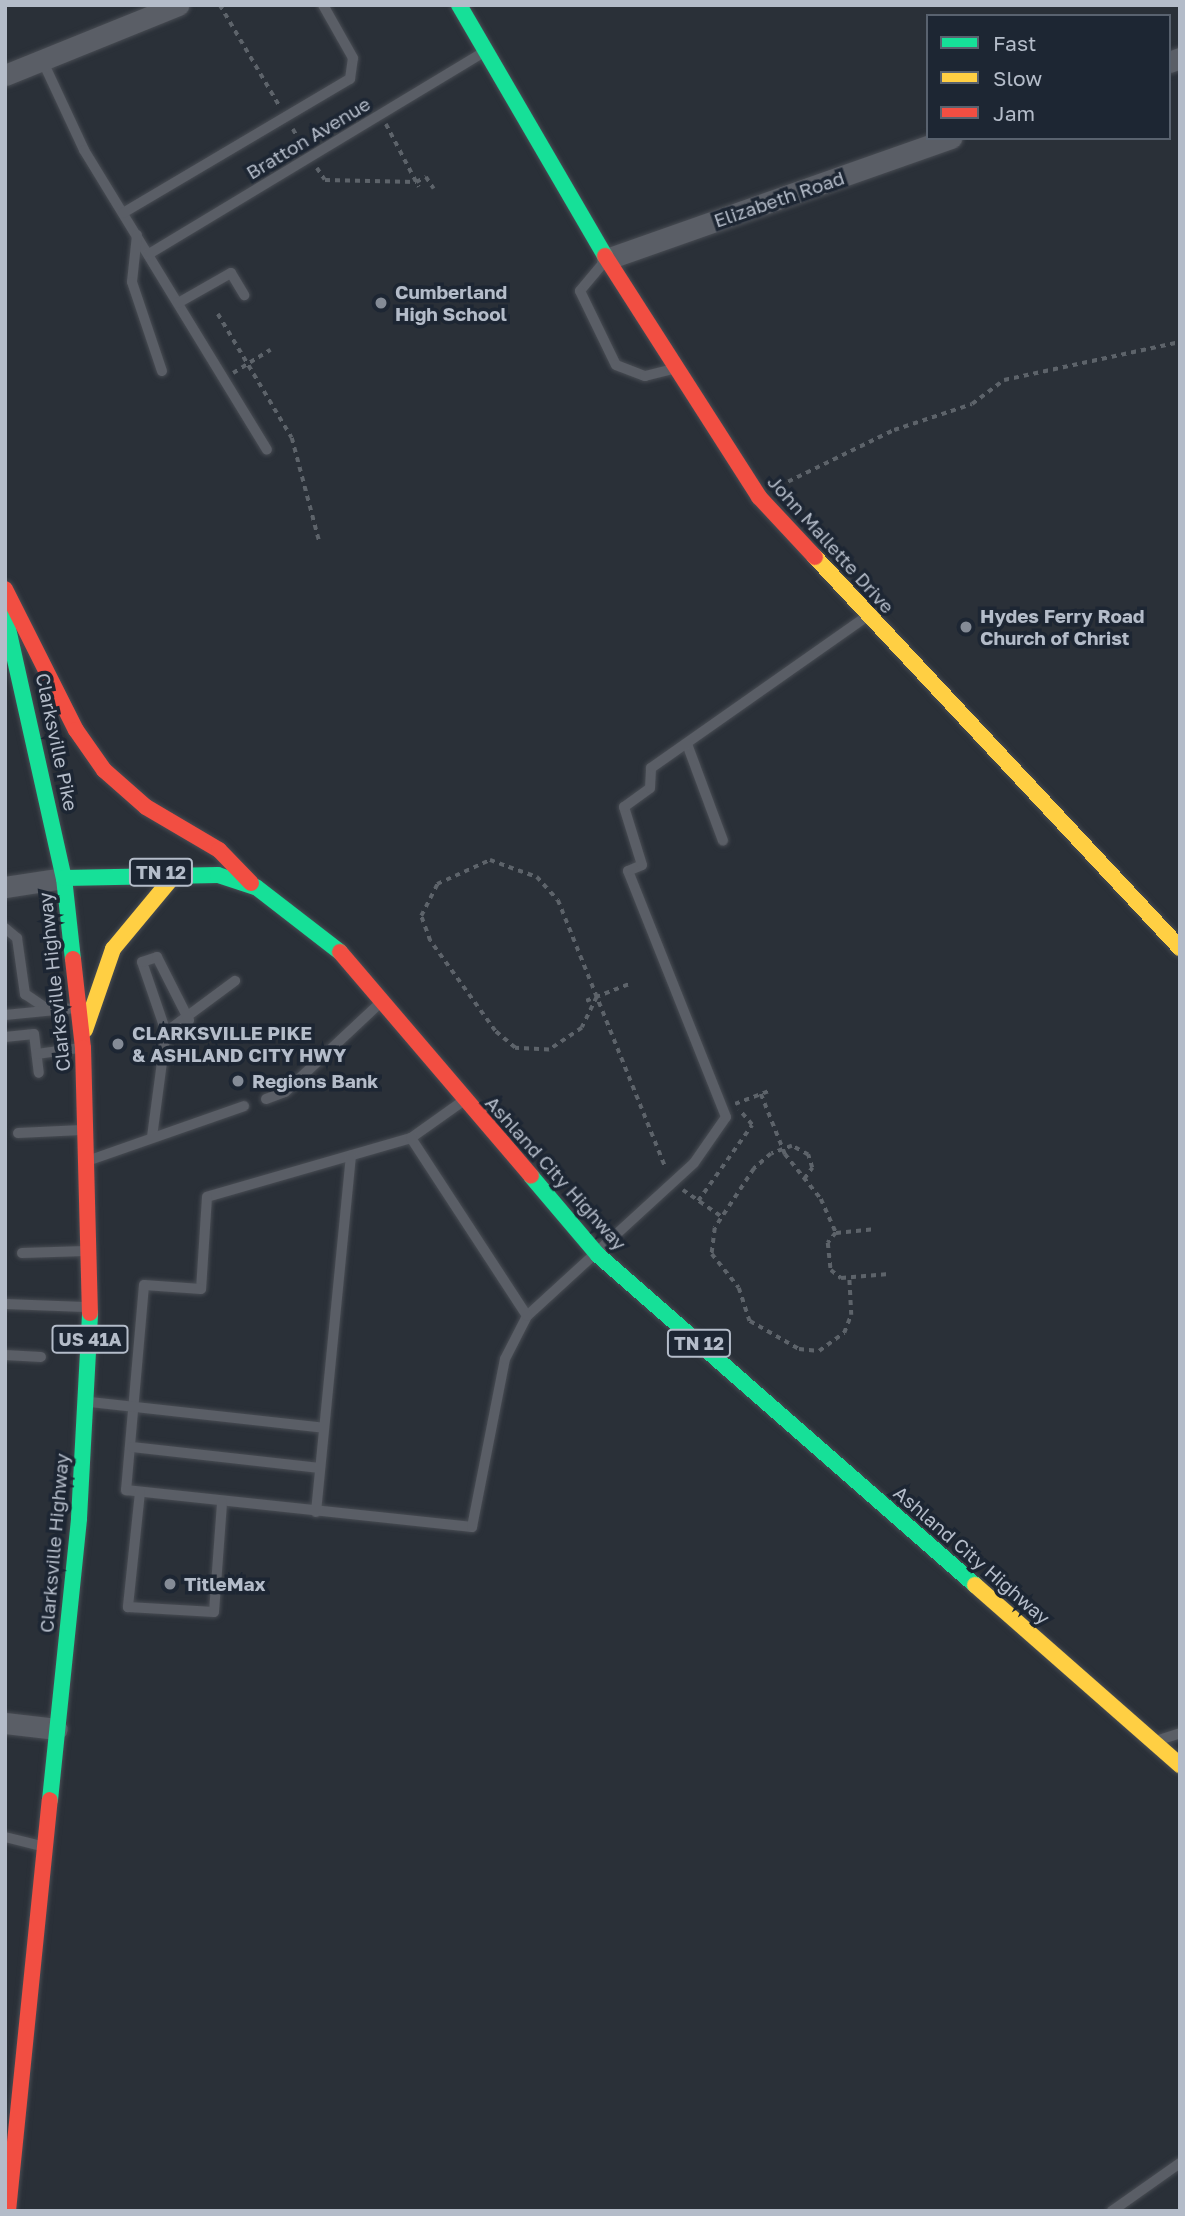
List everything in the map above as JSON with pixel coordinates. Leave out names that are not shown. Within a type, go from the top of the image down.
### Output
[{"type":"main road","name":"John Mallette Drive","points":[[459,5],[607,259],[759,497],[866,617],[1180,948]]},
{"type":"main road","points":[[5,589],[76,730],[104,770],[146,807],[219,850],[256,887]]},
{"type":"main road","name":"Clarksville Pike","points":[[5,615],[64,878]]},
{"type":"main road","points":[[82,1043],[113,949],[177,872]]},
{"type":"main road","name":"Ashland City Highway","points":[[64,878],[177,872],[256,887],[326,936],[463,1101],[598,1255],[1180,1765]]},
{"type":"main road","name":"Clarksville Highway","points":[[8,2211],[13,2074],[57,1729],[88,1402],[92,1307],[90,1160],[79,1007],[64,878]]},
{"type":"street","points":[[5,75],[43,62],[178,5]]},
{"type":"street","name":"Elizabeth Road","points":[[607,259],[945,140]]},
{"type":"street","points":[[5,887],[64,878]]},
{"type":"street","points":[[5,1723],[57,1729]]},
{"type":"lane","points":[[123,213],[286,118],[353,73],[349,50],[323,5]]},
{"type":"lane","name":"Bratton Avenue","points":[[149,254],[485,51]]},
{"type":"lane","points":[[43,62],[123,213],[267,450]]},
{"type":"lane","points":[[137,235],[132,282],[162,371]]},
{"type":"lane","points":[[607,259],[580,290],[616,365],[645,376],[675,369]]},
{"type":"lane","points":[[178,303],[231,273],[244,295]]},
{"type":"lane","points":[[463,1101],[411,1138],[208,1197],[201,1289],[144,1285],[136,1408],[126,1490],[472,1527],[505,1359],[527,1316],[598,1255],[694,1163],[726,1116],[728,1107],[628,871],[642,865],[624,807],[650,788],[651,768],[866,617]]},
{"type":"lane","points":[[687,744],[723,841]]},
{"type":"lane","points":[[5,928],[17,938],[25,994],[51,1010]]},
{"type":"lane","points":[[152,1137],[166,1032],[142,962],[157,957],[189,1020]]},
{"type":"lane","points":[[166,1032],[189,1020],[235,981]]},
{"type":"lane","points":[[266,1099],[285,1092],[381,1001]]},
{"type":"lane","points":[[5,1015],[79,1007]]},
{"type":"lane","points":[[5,1037],[34,1034],[39,1073]]},
{"type":"lane","points":[[37,1054],[82,1043]]},
{"type":"lane","points":[[90,1160],[244,1106]]},
{"type":"lane","points":[[18,1133],[88,1130]]},
{"type":"lane","points":[[411,1138],[527,1316]]},
{"type":"lane","points":[[316,1512],[351,1157]]},
{"type":"lane","points":[[22,1253],[92,1250]]},
{"type":"lane","points":[[5,1304],[92,1307]]},
{"type":"lane","points":[[5,1355],[41,1357]]},
{"type":"lane","points":[[88,1402],[324,1428]]},
{"type":"lane","points":[[132,1447],[320,1468]]},
{"type":"lane","points":[[140,1492],[128,1608],[214,1612],[222,1502]]},
{"type":"lane","points":[[1153,1742],[1180,1734]]},
{"type":"lane","points":[[5,1837],[44,1847]]},
{"type":"lane","points":[[1112,2211],[1180,2163]]},
{"type":"path","points":[[220,5],[325,180],[416,182],[426,177],[433,188]]},
{"type":"path","points":[[381,114],[419,187]]},
{"type":"path","points":[[218,314],[292,438],[319,540]]},
{"type":"path","points":[[759,497],[815,464],[972,404],[1004,380],[1180,342]]},
{"type":"path","points":[[224,378],[270,350]]},
{"type":"path","points":[[597,997],[582,1028],[550,1050],[514,1048],[495,1031],[430,941],[421,916],[437,884],[490,860],[537,877],[558,900],[666,1168]]},
{"type":"path","points":[[586,1002],[629,984]]},
{"type":"path","points":[[728,1107],[769,1091]]},
{"type":"path","points":[[761,1094],[783,1149],[836,1233]]},
{"type":"path","points":[[698,1201],[752,1125],[728,1107]]},
{"type":"path","points":[[804,1179],[812,1168],[808,1155],[792,1146],[754,1168],[722,1217],[712,1254],[739,1288],[750,1321],[799,1349],[819,1351],[844,1333],[851,1315],[849,1277]]},
{"type":"path","points":[[682,1189],[722,1217]]},
{"type":"path","points":[[876,1229],[836,1233],[828,1243],[831,1270],[849,1277],[889,1274]]},
{"type":"traffic: fast","points":[[459,5],[605,256]]},
{"type":"traffic: fast","points":[[5,615],[64,878],[73,959]]},
{"type":"traffic: fast","points":[[64,878],[218,875],[256,887],[340,952]]},
{"type":"traffic: fast","points":[[531,1176],[598,1255],[975,1585]]},
{"type":"traffic: fast","points":[[50,1800],[79,1518],[90,1313]]},
{"type":"traffic: slow","points":[[815,557],[1180,948]]},
{"type":"traffic: slow","points":[[85,1030],[113,949],[177,872]]},
{"type":"traffic: slow","points":[[975,1585],[1180,1765]]},
{"type":"traffic: jam","points":[[605,256],[759,497],[815,557]]},
{"type":"traffic: jam","points":[[5,589],[76,730],[104,770],[146,807],[219,850],[251,883]]},
{"type":"traffic: jam","points":[[340,952],[531,1176]]},
{"type":"traffic: jam","points":[[73,959],[83,1048],[90,1313]]},
{"type":"traffic: jam","points":[[8,2211],[50,1800]]},
{"type":"place","name":"Cumberland High School","points":[[381,303]]},
{"type":"place","name":"Hydes Ferry Road Church of Christ","points":[[966,627]]},
{"type":"place","name":"CLARKSVILLE PIKE & ASHLAND CITY HWY","points":[[118,1044]]},
{"type":"place","name":"Regions Bank","points":[[238,1081]]},
{"type":"place","name":"TitleMax","points":[[170,1584]]}]
